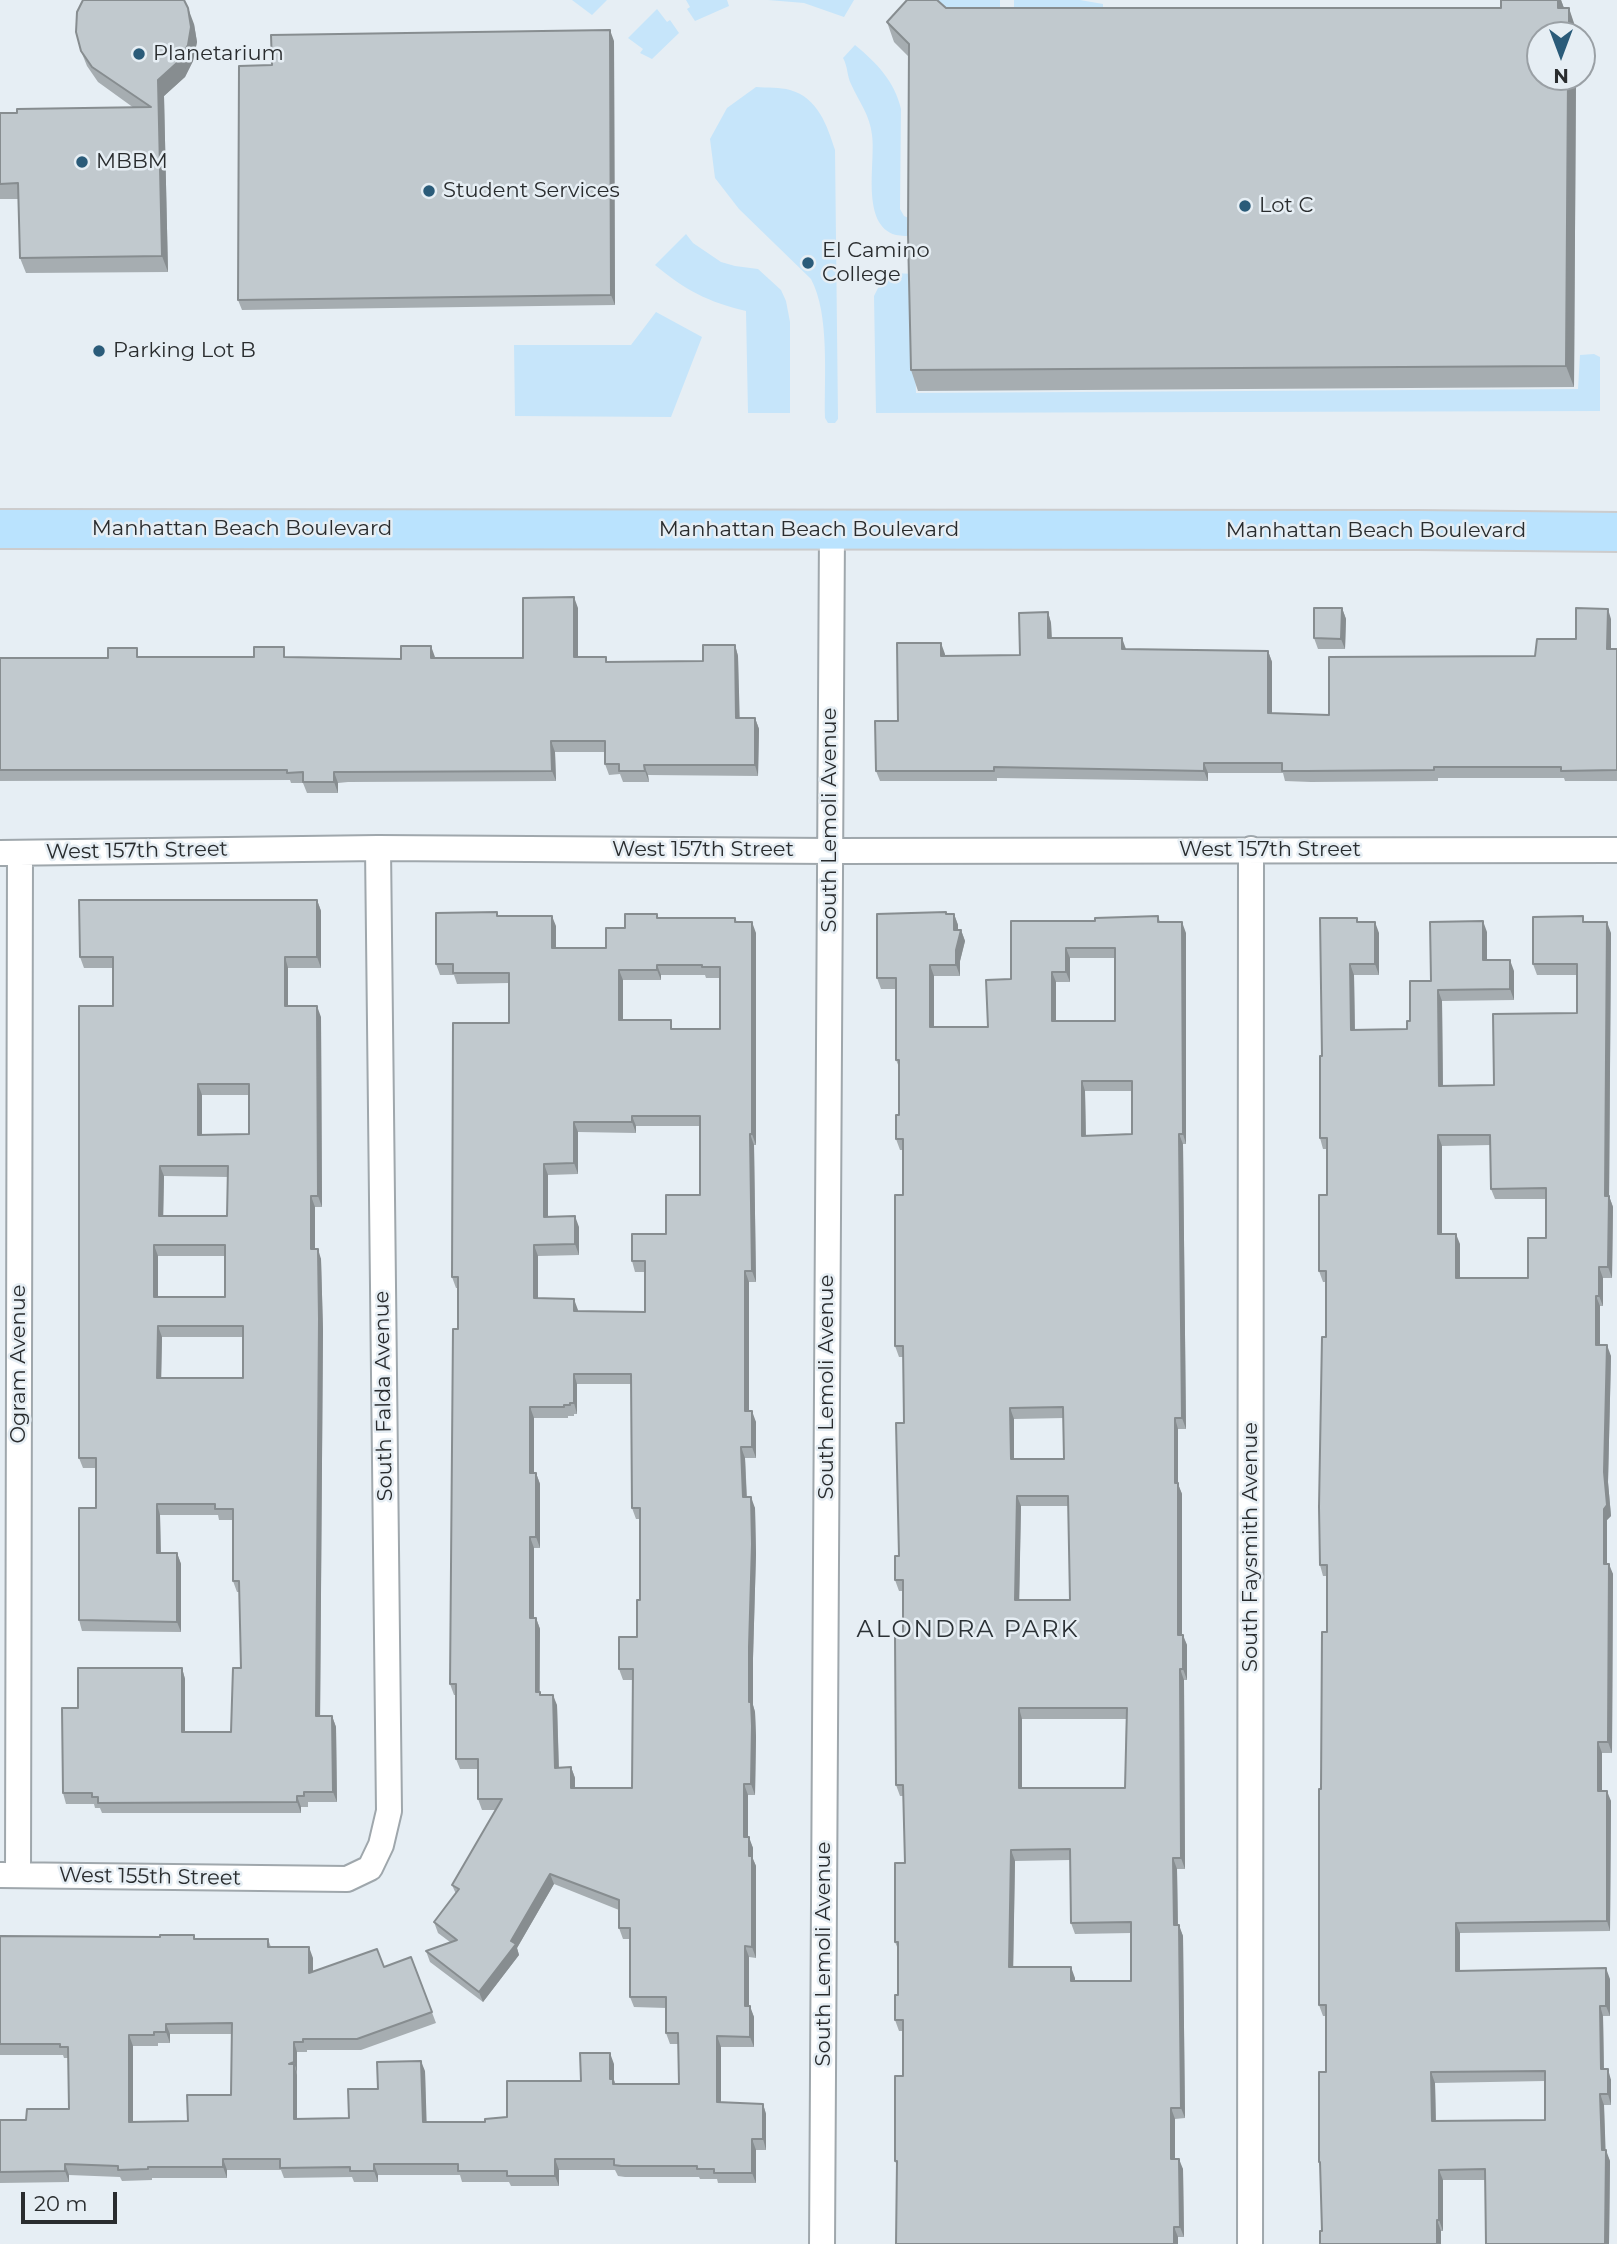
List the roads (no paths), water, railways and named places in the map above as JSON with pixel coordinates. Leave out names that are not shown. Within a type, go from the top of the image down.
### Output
[{"type":"main road","name":"Manhattan Beach Boulevard","points":[[0,529],[1431,530],[1617,533]]},
{"type":"street","name":"South Lemoli Avenue","points":[[822,2244],[832,531]]},
{"type":"street","name":"West 157th Street","points":[[10,853],[378,848],[830,851],[1617,850]]},
{"type":"street","name":"South Falda Avenue","points":[[301,1879],[347,1879],[370,1868],[381,1845],[389,1811],[378,848]]},
{"type":"street","name":"South Faysmith Avenue","points":[[1250,2244],[1251,849]]},
{"type":"street","name":"Ogram Avenue","points":[[9,1875],[10,853]]},
{"type":"street","name":"West 155th Street","points":[[9,1875],[301,1879]]},
{"type":"place","name":"Planetarium","points":[[139,54]]},
{"type":"place","name":"MBBM","points":[[82,162]]},
{"type":"place","name":"Student Services","points":[[429,191]]},
{"type":"place","name":"Lot C","points":[[1245,206]]},
{"type":"place","name":"El Camino College","points":[[808,263]]},
{"type":"place","name":"Parking Lot B","points":[[99,351]]},
{"type":"district","name":"ALONDRA PARK","points":[[968,1630]]}]
